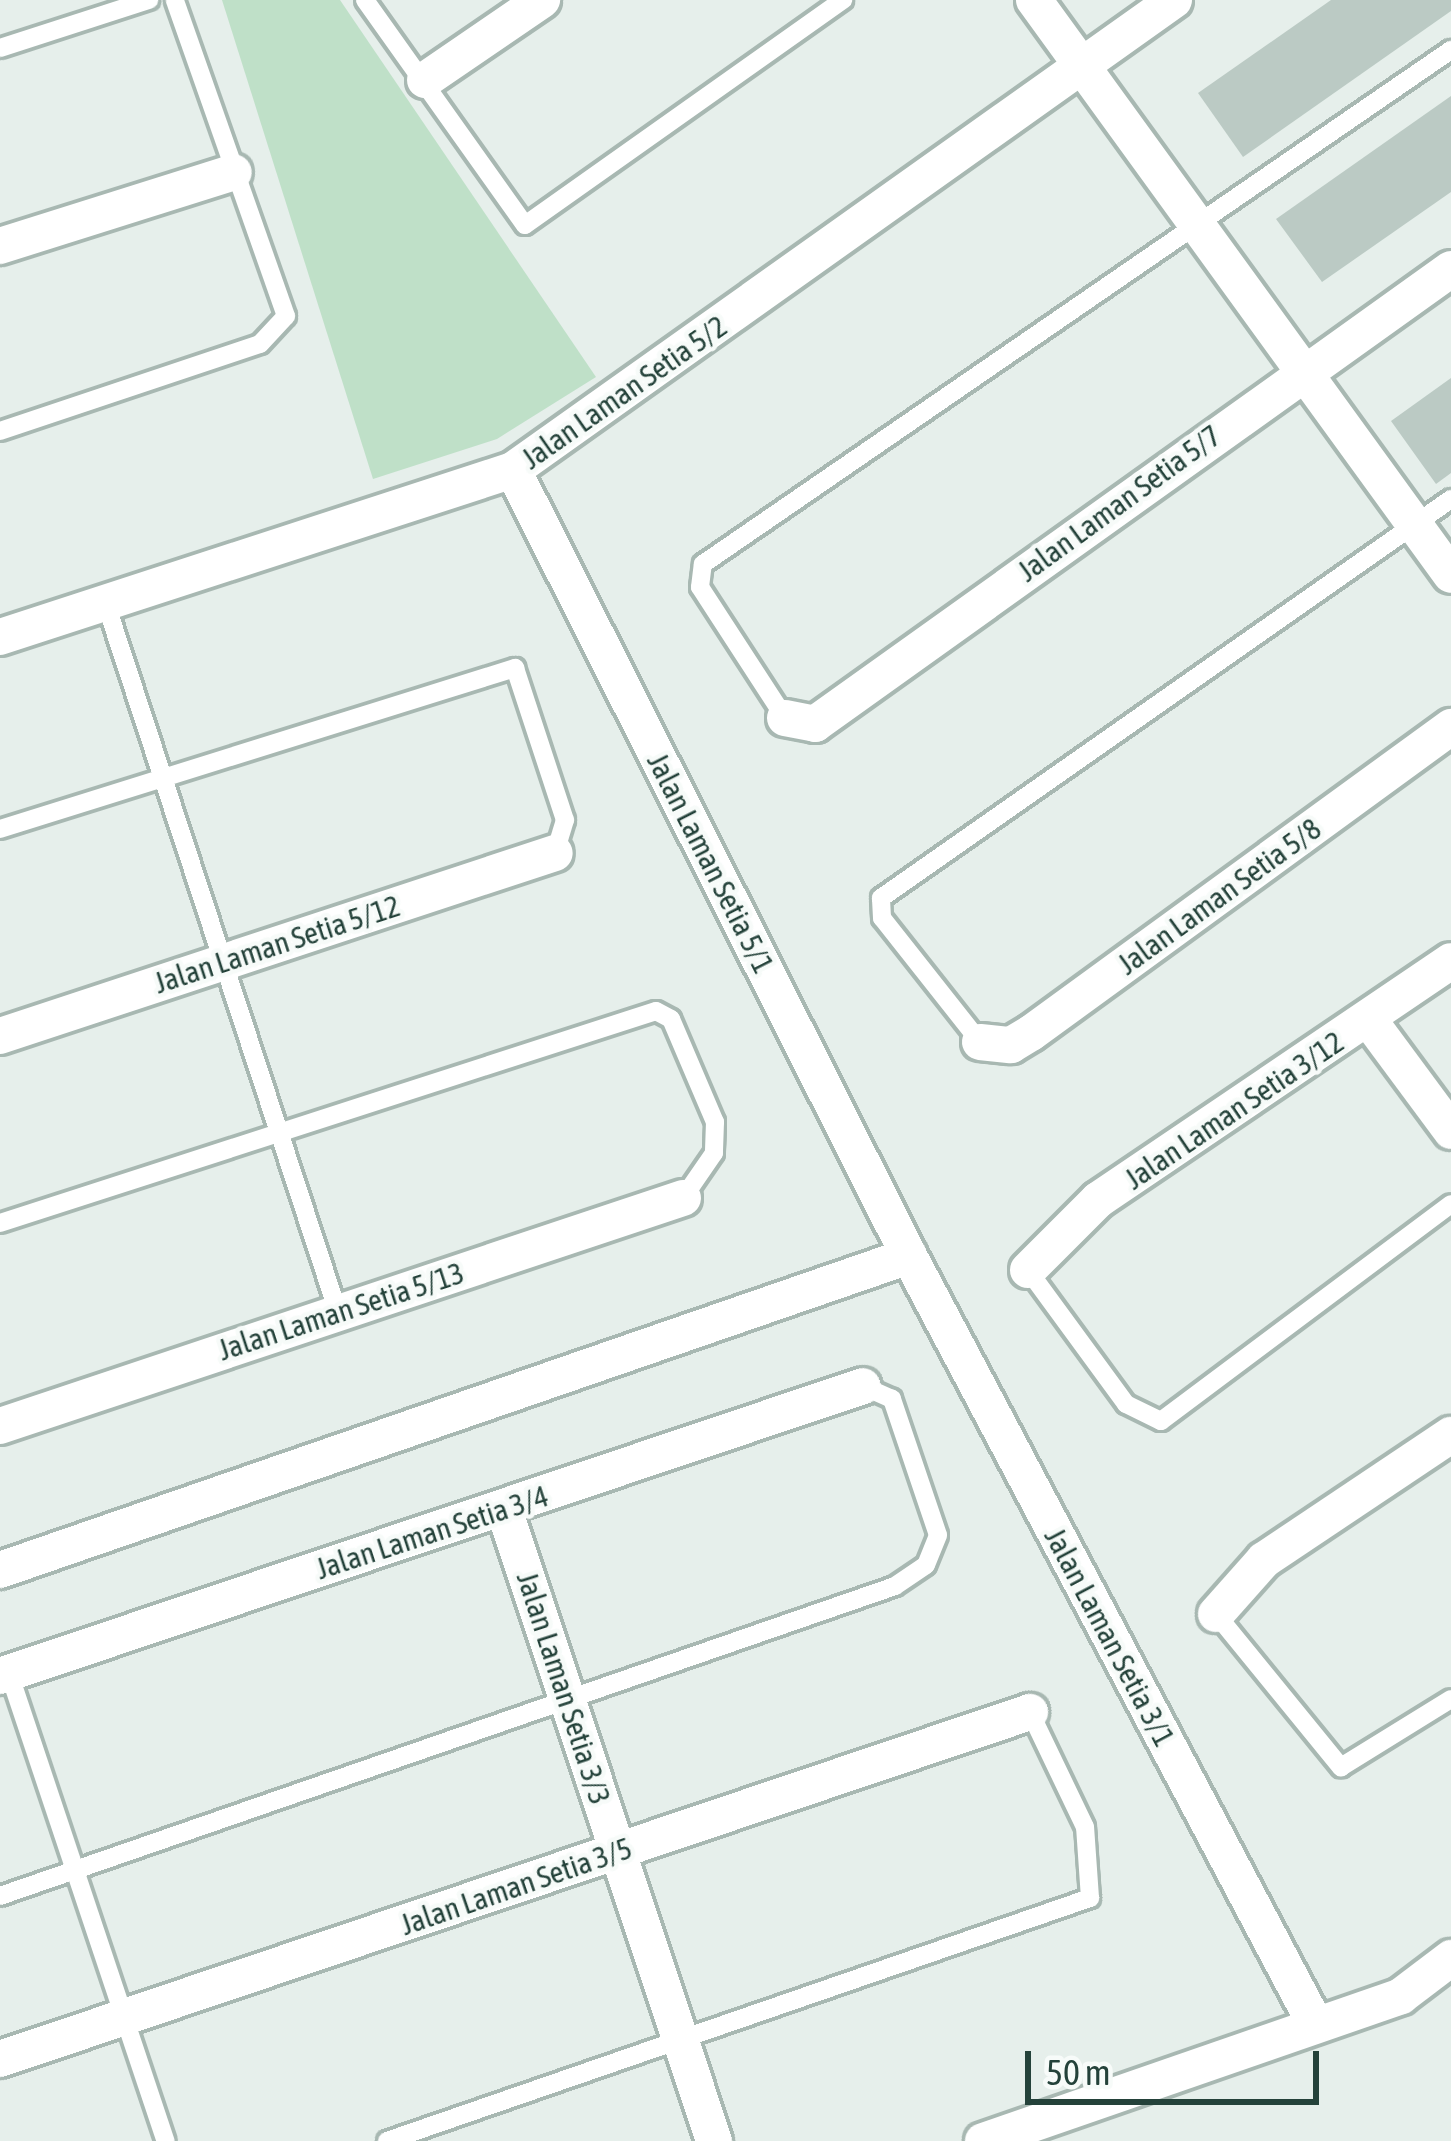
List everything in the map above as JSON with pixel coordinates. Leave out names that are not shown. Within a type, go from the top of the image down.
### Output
[{"type":"street","points":[[424,80],[542,0]]},
{"type":"street","points":[[1034,0],[1451,575]]},
{"type":"street","name":"Jalan Laman Setia 5/2","points":[[0,637],[513,470],[1174,0]]},
{"type":"street","points":[[0,246],[234,172]]},
{"type":"street","name":"Jalan Laman Setia 5/7","points":[[785,718],[814,724],[831,713],[1302,370],[1451,269]]},
{"type":"street","name":"Jalan Laman Setia 5/1","points":[[513,470],[909,1256]]},
{"type":"street","name":"Jalan Laman Setia 5/8","points":[[980,1042],[1011,1045],[1031,1033],[1451,728]]},
{"type":"street","name":"Jalan Laman Setia 5/12","points":[[0,1036],[555,853]]},
{"type":"street","name":"Jalan Laman Setia 3/12","points":[[1028,1270],[1098,1200],[1451,961]]},
{"type":"street","points":[[1369,1020],[1451,1131]]},
{"type":"street","name":"Jalan Laman Setia 5/13","points":[[0,1426],[683,1198]]},
{"type":"street","points":[[0,1570],[909,1256]]},
{"type":"street","name":"Jalan Laman Setia 3/1","points":[[909,1256],[1312,2018]]},
{"type":"street","name":"Jalan Laman Setia 3/4","points":[[4,1674],[863,1386]]},
{"type":"street","points":[[1216,1614],[1264,1559],[1451,1435]]},
{"type":"street","name":"Jalan Laman Setia 3/3","points":[[503,1508],[574,1701],[615,1852],[714,2141]]},
{"type":"street","name":"Jalan Laman Setia 3/5","points":[[0,2059],[1030,1712]]},
{"type":"street","points":[[983,2141],[1312,2018],[1401,1996],[1451,1958]]},
{"type":"lane","points":[[0,49],[149,0]]},
{"type":"lane","points":[[0,431],[278,334],[286,316],[175,0]]},
{"type":"lane","points":[[365,0],[525,225],[843,0]]},
{"type":"lane","points":[[785,718],[700,587],[703,564],[1451,50]]},
{"type":"lane","points":[[980,1042],[882,918],[881,898],[1451,499]]},
{"type":"lane","points":[[106,604],[338,1312]]},
{"type":"lane","points":[[0,829],[515,668],[566,820],[555,853]]},
{"type":"lane","points":[[0,1222],[277,1128],[656,1011],[670,1019],[715,1122],[714,1153],[683,1198]]},
{"type":"lane","points":[[1028,1270],[1126,1404],[1161,1421],[1451,1204]]},
{"type":"lane","points":[[0,1896],[574,1701],[926,1565],[938,1535],[892,1400],[863,1386]]},
{"type":"lane","points":[[1216,1614],[1341,1767],[1451,1699]]},
{"type":"lane","points":[[4,1674],[166,2141]]},
{"type":"lane","points":[[387,2141],[1090,1898],[1085,1827],[1030,1712]]},
{"type":"green space","points":[[222,0],[340,0],[596,377],[497,439],[373,479]]},
{"type":"building","points":[[1331,0],[1451,0],[1451,11],[1243,157],[1198,93]]},
{"type":"building","points":[[1451,96],[1451,192],[1322,282],[1276,219]]},
{"type":"building","points":[[1451,378],[1451,473],[1436,484],[1391,421]]}]
